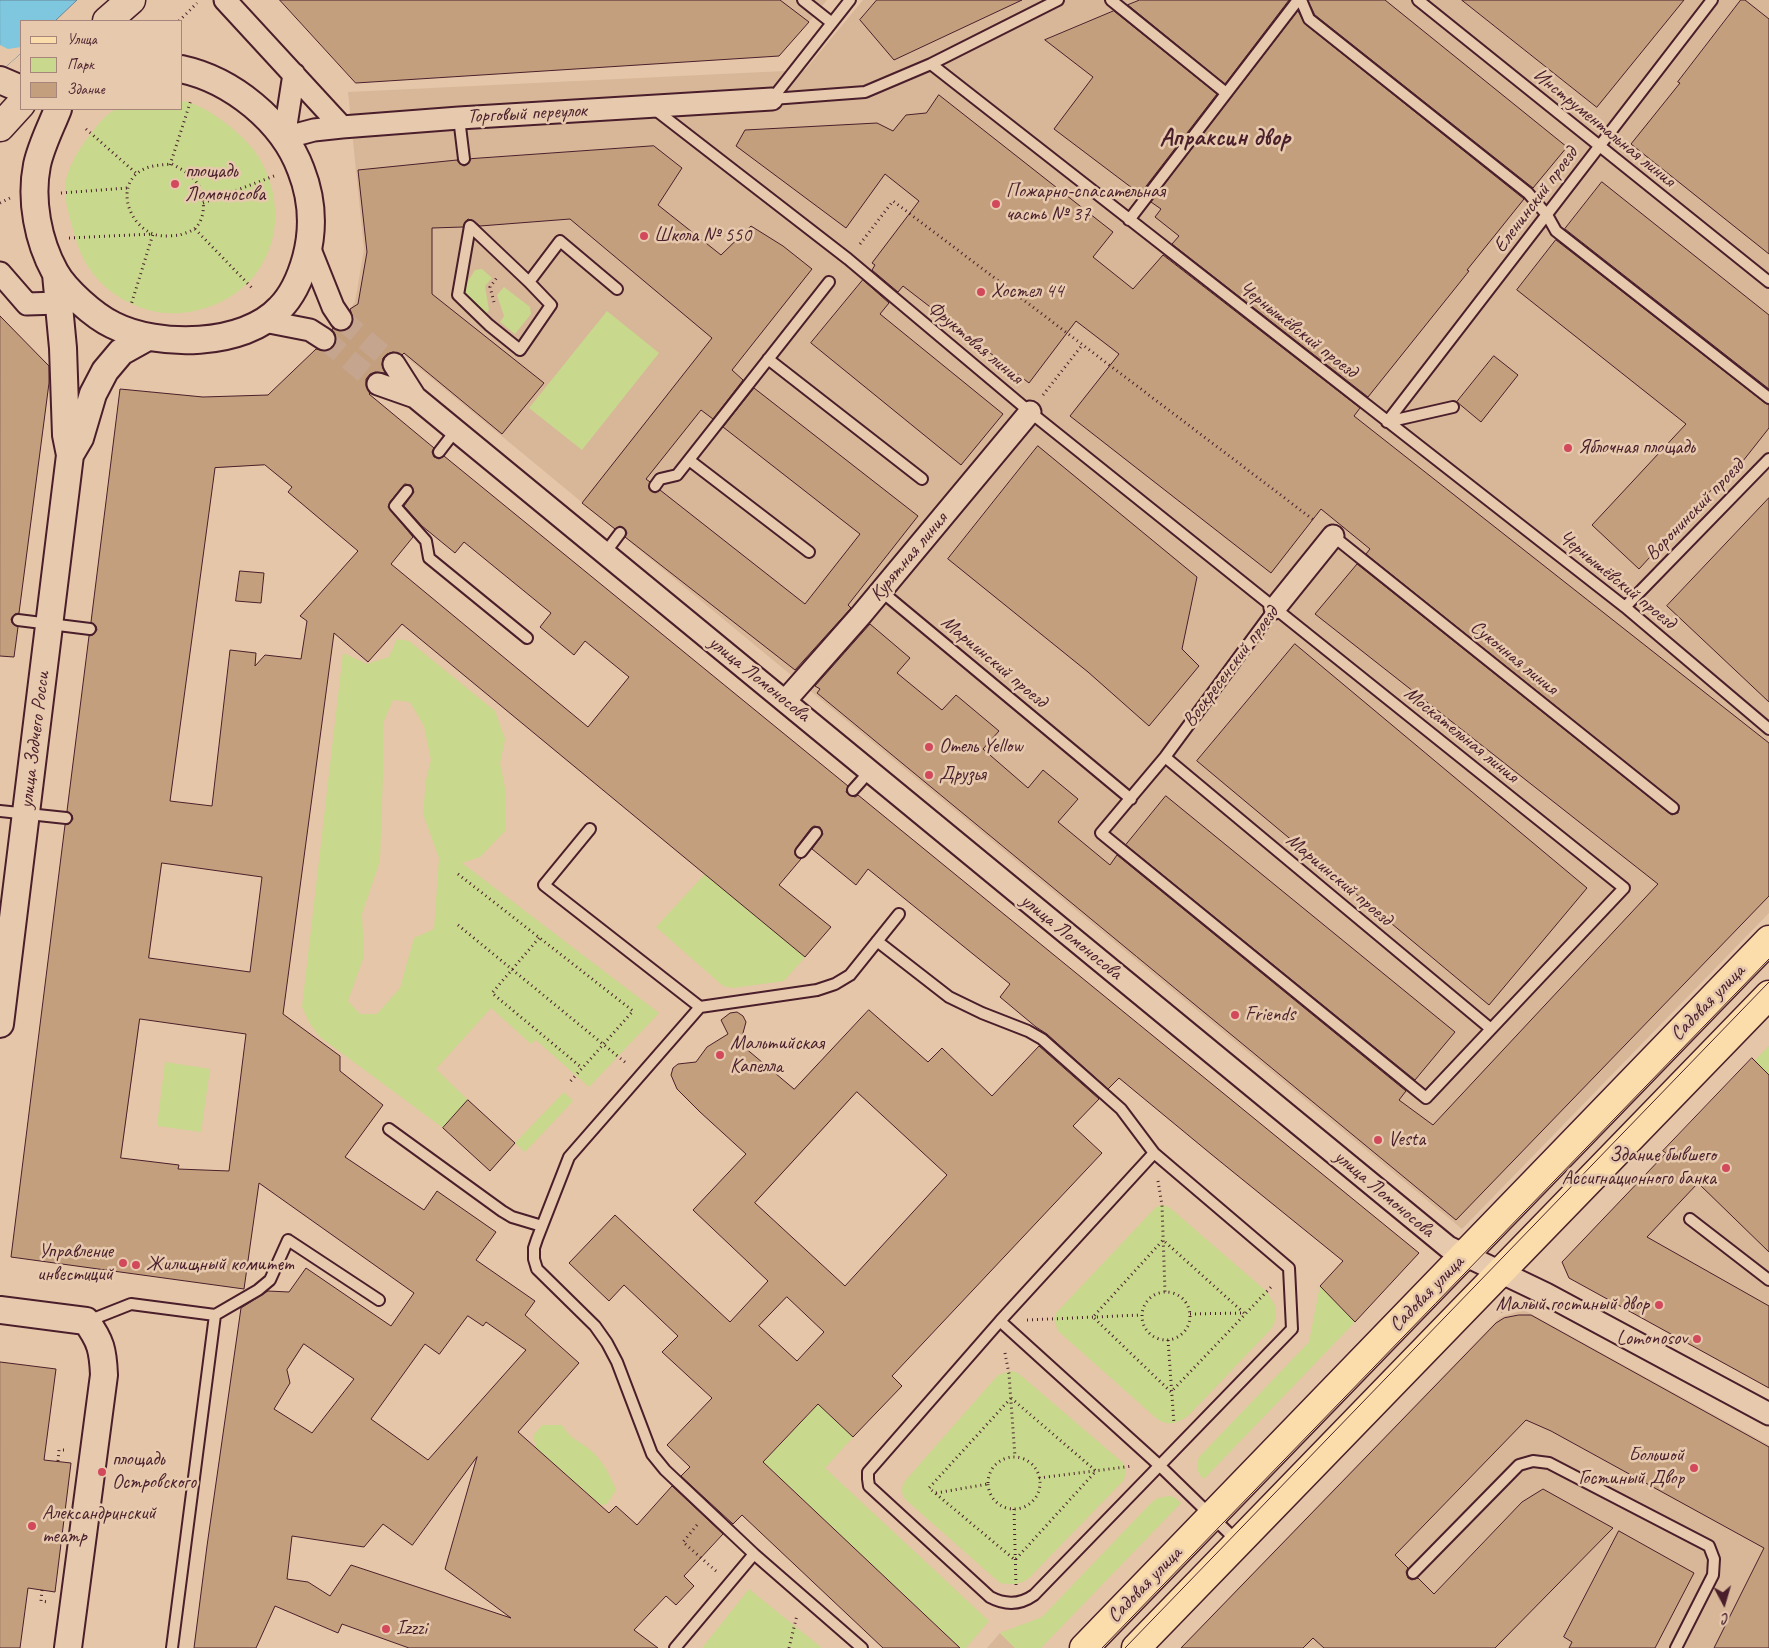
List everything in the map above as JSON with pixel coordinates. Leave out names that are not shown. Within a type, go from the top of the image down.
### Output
[{"type":"main road","points":[[108,20],[131,0]]},
{"type":"main road","points":[[0,127],[20,105]]},
{"type":"main road","name":"Садовая улица","points":[[1084,1648],[1769,940]]},
{"type":"main road","name":"Садовая улица","points":[[1136,1648],[1769,995]]},
{"type":"street","points":[[226,0],[342,127]]},
{"type":"street","points":[[58,110],[37,165],[35,194],[39,228],[45,251],[56,274],[83,305],[113,325],[148,337],[205,340],[238,334],[264,321],[280,309],[293,291],[302,271],[309,247],[312,216],[308,187],[298,160],[268,118],[238,94],[192,71],[182,69]]},
{"type":"street","points":[[284,138],[294,74]]},
{"type":"street","points":[[0,80],[20,89]]},
{"type":"street","name":"Торговый переулок","points":[[284,138],[314,130],[342,127],[772,99]]},
{"type":"street","points":[[309,247],[333,307],[341,319]]},
{"type":"street","points":[[0,273],[27,304],[59,303]]},
{"type":"street","name":"улица Зодчего Росси","points":[[0,1024],[70,455],[66,435],[63,348],[56,274]]},
{"type":"street","points":[[264,321],[310,330],[324,339]]},
{"type":"street","name":"улица Зодчего Росси","points":[[70,455],[80,438],[93,394],[105,371],[121,352],[148,337]]},
{"type":"street","name":"улица Ломоносова","points":[[394,364],[415,397],[1448,1246],[1546,1294],[1769,1414]]},
{"type":"street","name":"улица Ломоносова","points":[[378,384],[415,397]]},
{"type":"street","name":"Курятная линия","points":[[785,701],[800,687],[1030,412]]},
{"type":"street","name":"Воскресенский проезд","points":[[1275,608],[1332,536]]},
{"type":"street","points":[[0,1310],[86,1321],[97,1336],[103,1355],[104,1375],[68,1648]]},
{"type":"lane","points":[[803,0],[832,23]]},
{"type":"lane","points":[[772,99],[850,0]]},
{"type":"lane","points":[[772,99],[866,92],[930,64],[1058,0]]},
{"type":"lane","points":[[1111,0],[1226,93]]},
{"type":"lane","points":[[1128,220],[1300,0],[1310,19],[1528,193],[1547,215],[1556,231],[1769,398]]},
{"type":"lane","name":"Инструментальная линия","points":[[1418,0],[1769,282]]},
{"type":"lane","name":"Еленинский проезд","points":[[1387,422],[1712,0]]},
{"type":"lane","name":"Чернышёвский проезд","points":[[930,64],[1625,607],[1769,729]]},
{"type":"lane","name":"Фруктовая линия","points":[[652,107],[848,259],[1030,412],[1275,608]]},
{"type":"lane","points":[[459,118],[464,159]]},
{"type":"lane","points":[[470,226],[508,262],[551,305],[520,350],[489,325],[458,295],[470,226]]},
{"type":"lane","points":[[529,282],[560,241],[617,290]]},
{"type":"lane","points":[[655,486],[660,479],[678,475],[829,282]]},
{"type":"lane","points":[[768,358],[922,479]]},
{"type":"lane","points":[[1387,422],[1453,407]]},
{"type":"lane","points":[[439,452],[456,430]]},
{"type":"lane","name":"Воронинский проезд","points":[[1625,607],[1769,459]]},
{"type":"lane","points":[[689,460],[809,552]]},
{"type":"lane","points":[[407,492],[395,506],[426,541],[428,558],[527,638]]},
{"type":"lane","points":[[605,553],[620,533]]},
{"type":"lane","name":"Суконная линия","points":[[1332,536],[1673,808]]},
{"type":"lane","name":"Мариинский проезд","points":[[881,591],[1131,799]]},
{"type":"lane","name":"Воскресенский проезд","points":[[1275,608],[1164,757],[1101,833],[1426,1098],[1492,1029]]},
{"type":"lane","name":"Москательная линия","points":[[1275,608],[1624,888],[1492,1029]]},
{"type":"lane","points":[[18,620],[90,629]]},
{"type":"lane","name":"Мариинский проезд","points":[[1164,757],[1492,1029]]},
{"type":"lane","points":[[853,790],[870,771]]},
{"type":"lane","points":[[0,811],[66,818]]},
{"type":"lane","points":[[590,829],[544,885],[700,1007]]},
{"type":"lane","points":[[801,852],[816,832]]},
{"type":"lane","points":[[862,1648],[754,1554],[665,1470],[652,1454],[617,1362],[607,1343],[594,1326],[537,1269],[534,1259],[534,1248],[569,1157],[700,1007],[817,990],[835,984],[850,975],[899,914]]},
{"type":"lane","points":[[877,941],[949,997],[982,1013],[1028,1031],[1042,1039],[1121,1109],[1154,1153],[1289,1268],[1292,1329],[1034,1595],[1028,1600],[1017,1603],[998,1602],[990,1597],[874,1491],[869,1486],[868,1472],[1000,1321],[1154,1153]]},
{"type":"lane","points":[[389,1129],[502,1211],[512,1217],[542,1226]]},
{"type":"lane","points":[[1690,1219],[1769,1280]]},
{"type":"lane","points":[[86,1321],[131,1304],[215,1315],[258,1290],[270,1280],[288,1240],[379,1300]]},
{"type":"lane","points":[[172,1648],[215,1315]]},
{"type":"lane","points":[[1000,1321],[1160,1466],[1238,1542]]},
{"type":"lane","points":[[1412,1573],[1519,1465],[1533,1462],[1549,1462],[1709,1546],[1714,1558],[1714,1575],[1676,1648]]},
{"type":"lane","points":[[675,1648],[754,1554]]},
{"type":"path","points":[[180,20],[197,4]]},
{"type":"path","points":[[170,165],[192,97]]},
{"type":"path","points":[[86,129],[137,174]]},
{"type":"path","points":[[68,238],[153,234],[175,236],[187,233],[195,228],[201,220],[204,210],[197,183],[191,176],[172,164],[157,165],[144,169],[130,181],[126,193],[128,206],[134,218],[153,234]]},
{"type":"path","points":[[203,202],[274,176]]},
{"type":"path","points":[[58,193],[128,188]]},
{"type":"path","points":[[848,259],[893,201],[1083,344],[1332,536]]},
{"type":"path","points":[[195,228],[253,289]]},
{"type":"path","points":[[130,310],[153,234]]},
{"type":"path","points":[[489,325],[496,314],[490,287],[508,262]]},
{"type":"path","points":[[1030,412],[1083,344]]},
{"type":"path","points":[[458,874],[632,1011],[569,1083]]},
{"type":"path","points":[[458,925],[640,1075]]},
{"type":"path","points":[[539,938],[492,994],[582,1068]]},
{"type":"path","points":[[1154,1153],[1162,1206],[1165,1292]]},
{"type":"path","points":[[1163,1240],[1244,1313]]},
{"type":"path","points":[[1093,1317],[1163,1240]]},
{"type":"path","points":[[1171,1392],[1244,1313],[1289,1268]]},
{"type":"path","points":[[1165,1292],[1174,1294],[1188,1306],[1190,1314],[1189,1324],[1179,1337],[1159,1340],[1148,1333],[1142,1321],[1142,1315],[1147,1301],[1152,1296],[1165,1292]]},
{"type":"path","points":[[1190,1314],[1244,1313]]},
{"type":"path","points":[[1015,1457],[1009,1374],[1000,1321],[1142,1315]]},
{"type":"path","points":[[1093,1317],[1171,1392]]},
{"type":"path","points":[[1039,1478],[1125,1467],[1160,1466],[1174,1424],[1168,1340]]},
{"type":"path","points":[[1011,1398],[1096,1472]]},
{"type":"path","points":[[1011,1398],[929,1488],[1015,1560]]},
{"type":"path","points":[[1015,1457],[1029,1462],[1035,1468],[1039,1478],[1037,1494],[1032,1501],[1023,1507],[1003,1506],[995,1501],[988,1484],[991,1470],[1004,1458],[1015,1457]]},
{"type":"path","points":[[1015,1560],[1096,1472]]},
{"type":"path","points":[[936,1493],[988,1484]]},
{"type":"path","points":[[1014,1508],[1017,1603]]},
{"type":"path","points":[[709,1512],[683,1542],[729,1584]]},
{"type":"path","points":[[789,1648],[801,1596]]},
{"type":"shaded area","points":[[780,0],[827,0],[809,22]]},
{"type":"shaded area","name":"Апраксин двор","points":[[863,0],[1769,0],[1769,913],[1462,1229],[349,310],[355,302],[364,249],[348,92],[805,70]]},
{"type":"shaded area","points":[[1769,1046],[1769,1343],[1583,1240],[1666,1153],[1663,1151],[1752,1058],[1755,1061]]},
{"type":"shaded area","name":"Большой Гостиный Двор","points":[[1524,1310],[1769,1445],[1769,1648],[1180,1648],[1500,1317]]},
{"type":"shaded area","points":[[1000,1633],[1015,1648],[987,1648]]},
{"type":"green space","points":[[182,101],[187,102],[200,107],[223,121],[242,137],[258,156],[271,187],[275,213],[273,238],[264,260],[251,280],[232,296],[208,307],[180,313],[154,311],[141,308],[117,296],[106,288],[89,268],[77,243],[67,208],[65,189],[67,175],[77,153],[109,113],[115,110],[182,110]]},
{"type":"green space","points":[[482,269],[492,278],[485,286],[489,310],[486,314],[466,295],[464,287],[475,270]]},
{"type":"green space","points":[[504,287],[530,307],[531,314],[515,334],[500,322],[504,316],[497,295]]},
{"type":"green space","points":[[607,311],[659,353],[582,450],[529,408]]},
{"type":"green space","points":[[397,639],[409,641],[495,711],[505,739],[500,763],[506,793],[505,831],[480,857],[462,863],[659,1013],[589,1087],[536,1040],[531,1044],[491,1008],[436,1069],[468,1100],[443,1128],[320,1037],[310,1024],[302,1007],[343,653],[367,664],[389,657]],"holes":[[[393,700],[410,702],[424,726],[431,760],[426,780],[423,814],[439,858],[434,929],[414,938],[400,988],[377,1014],[360,1014],[348,1001],[364,956],[362,914],[380,861],[383,723]]]},
{"type":"green space","points":[[705,874],[805,957],[784,981],[733,988],[723,986],[656,927]]},
{"type":"green space","points":[[1769,1046],[1769,1075],[1754,1061]]},
{"type":"green space","points":[[165,1062],[210,1069],[201,1132],[157,1126]]},
{"type":"green space","points":[[564,1092],[573,1101],[525,1152],[515,1143]]},
{"type":"green space","points":[[1162,1205],[1169,1207],[1266,1291],[1276,1309],[1276,1317],[1272,1328],[1189,1415],[1180,1421],[1172,1423],[1165,1423],[1156,1418],[1058,1331],[1054,1319],[1056,1313],[1156,1207]]},
{"type":"green space","points":[[1320,1286],[1355,1322],[1204,1479],[1197,1469],[1199,1457],[1309,1342]]},
{"type":"green space","points":[[1011,1371],[1018,1373],[1122,1462],[1126,1471],[1123,1481],[1028,1579],[1011,1584],[1000,1583],[905,1499],[902,1490],[905,1481],[998,1375]]},
{"type":"green space","points":[[818,1404],[853,1437],[825,1468],[989,1621],[966,1648],[960,1648],[763,1462]]},
{"type":"green space","points":[[542,1425],[562,1425],[572,1437],[589,1449],[602,1462],[616,1490],[607,1504],[601,1505],[536,1448],[533,1436]]},
{"type":"green space","points":[[1174,1497],[1181,1503],[1041,1648],[1015,1648],[1000,1633],[1042,1617],[1152,1502],[1158,1498]]},
{"type":"green space","points":[[749,1589],[822,1648],[702,1648]]},
{"type":"water","points":[[0,0],[77,0],[56,20],[20,20],[20,54],[0,72]]},
{"type":"pier","points":[[0,45],[8,49],[20,47],[20,54],[0,72]]},
{"type":"building","points":[[280,0],[780,0],[809,22],[779,56],[356,83]]},
{"type":"building","points":[[877,0],[1022,0],[894,60],[860,20]]},
{"type":"building","points":[[1140,0],[1289,0],[1225,84],[1128,5]]},
{"type":"building","points":[[1308,0],[1385,0],[1567,147],[1533,188],[1315,15]]},
{"type":"building","points":[[1462,0],[1684,0],[1597,107]]},
{"type":"building","points":[[1741,0],[1745,0],[1769,19],[1769,254],[1631,144],[1680,83],[1678,82]]},
{"type":"building","points":[[1114,11],[1217,94],[1140,194],[1054,129],[1093,77],[1045,40]]},
{"type":"building","points":[[1298,11],[1305,24],[1524,199],[1368,397],[1172,244],[1179,236],[1155,217],[1161,209],[1151,202]]},
{"type":"building","points":[[939,95],[1113,232],[1093,257],[1133,289],[1163,255],[1360,408],[1354,416],[1769,743],[1769,896],[1456,1220],[817,693],[820,689],[815,686],[870,624],[910,658],[897,673],[942,710],[956,695],[999,731],[983,749],[1028,788],[1043,770],[1078,799],[1058,822],[1110,865],[1117,855],[1406,1091],[1399,1100],[1433,1125],[1658,884],[1315,614],[1357,564],[1669,813],[1672,815],[1678,813],[1679,805],[1366,554],[1370,549],[1321,509],[1271,573],[1070,416],[1119,354],[1076,321],[1029,383],[903,286],[898,292],[872,270],[875,265],[872,263],[919,201],[885,174],[846,228],[736,146],[745,130],[877,123],[893,131],[906,115],[926,113]]},
{"type":"building","points":[[654,146],[682,168],[658,205],[721,255],[751,226],[783,246],[812,269],[732,370],[743,380],[713,419],[701,410],[646,479],[650,482],[649,489],[655,493],[660,490],[805,604],[860,534],[723,427],[754,388],[918,516],[848,605],[851,608],[795,670],[625,537],[627,533],[624,528],[620,526],[615,529],[582,503],[712,338],[570,219],[480,226],[468,219],[463,227],[432,228],[432,294],[544,383],[502,434],[404,353],[402,355],[393,352],[383,358],[382,365],[385,373],[375,372],[366,379],[369,394],[434,448],[432,452],[434,457],[439,459],[444,456],[848,786],[846,792],[849,795],[855,797],[858,795],[1419,1253],[1355,1322],[1320,1286],[1343,1261],[1119,1078],[1108,1089],[1047,1034],[1000,997],[1010,984],[868,869],[856,885],[812,849],[823,834],[820,827],[814,826],[811,828],[796,848],[795,855],[801,859],[779,885],[831,927],[805,957],[402,624],[368,662],[334,633],[283,1014],[340,1056],[340,1071],[383,1105],[345,1157],[424,1210],[437,1191],[496,1232],[476,1260],[535,1301],[525,1315],[579,1363],[518,1432],[609,1513],[616,1506],[637,1525],[672,1486],[723,1534],[684,1576],[694,1586],[676,1605],[666,1596],[634,1630],[658,1648],[409,1648],[342,1624],[338,1633],[275,1606],[256,1648],[194,1648],[241,1308],[268,1291],[289,1292],[306,1268],[391,1326],[414,1293],[259,1183],[244,1289],[11,1257],[65,825],[69,824],[73,819],[72,815],[67,811],[89,636],[93,635],[97,630],[96,626],[91,622],[120,389],[203,397],[268,395],[316,349],[330,350],[334,346],[336,339],[333,328],[342,331],[348,329],[352,324],[353,318],[350,309],[358,304],[367,252],[358,170],[457,160],[464,166],[471,159]],"holes":[[[265,465],[292,487],[288,492],[358,551],[300,616],[307,621],[301,659],[265,655],[255,666],[256,653],[230,650],[212,806],[170,801],[215,468]],[[405,484],[411,485],[414,492],[404,506],[422,526],[455,553],[464,542],[551,613],[540,627],[574,655],[585,641],[629,677],[588,727],[391,564],[413,537],[388,507]],[[162,863],[262,877],[250,972],[149,958]],[[140,1019],[246,1034],[229,1171],[178,1169],[179,1165],[121,1158]],[[468,1316],[483,1326],[486,1322],[526,1350],[428,1460],[371,1419],[425,1344],[439,1354]],[[304,1344],[354,1379],[312,1433],[274,1409],[290,1383],[287,1370]],[[477,1457],[445,1569],[511,1618],[351,1565],[330,1596],[308,1582],[287,1579],[292,1536],[364,1547],[383,1524],[412,1545]]]},
{"type":"building","points":[[1602,182],[1769,315],[1769,389],[1565,229]]},
{"type":"building","points":[[1556,240],[1769,405],[1769,428],[1739,466],[1736,463],[1639,569],[1592,525],[1686,424],[1517,290]]},
{"type":"building","points":[[863,280],[889,303],[880,314],[1003,414],[961,465],[811,343]]},
{"type":"building","points":[[0,316],[49,366],[49,383],[19,613],[15,614],[11,619],[12,623],[18,627],[14,657],[0,656]]},
{"type":"building","points":[[1494,356],[1518,375],[1481,422],[1457,402]]},
{"type":"building","points":[[1038,446],[1197,577],[1182,649],[1199,666],[1149,726],[1088,672],[948,559]]},
{"type":"building","points":[[1769,498],[1769,702],[1667,606]]},
{"type":"building","points":[[240,571],[264,573],[261,603],[236,601]]},
{"type":"building","points":[[1295,644],[1587,888],[1489,1005],[1197,761]]},
{"type":"building","points":[[1166,796],[1455,1032],[1415,1080],[1126,845]]},
{"type":"building","points":[[869,1010],[928,1062],[942,1048],[992,1096],[1039,1046],[1099,1099],[1073,1126],[1102,1153],[892,1376],[902,1386],[853,1437],[818,1404],[763,1462],[960,1648],[883,1648],[742,1515],[733,1524],[681,1476],[690,1467],[667,1445],[712,1398],[662,1352],[678,1336],[624,1285],[609,1301],[569,1263],[615,1215],[730,1322],[768,1281],[693,1210],[746,1154],[677,1089],[671,1075],[673,1068],[678,1064],[696,1062],[707,1047],[728,1034],[721,1020],[730,1013],[737,1012],[743,1016],[746,1022],[743,1033],[744,1047],[794,1089]],"holes":[[[857,1092],[947,1175],[845,1286],[755,1203]],[[787,1297],[824,1332],[797,1361],[759,1326]]]},
{"type":"building","points":[[1752,1058],[1769,1075],[1769,1252],[1698,1183],[1647,1237],[1769,1306],[1769,1388],[1569,1278],[1562,1262],[1666,1153],[1663,1151]]},
{"type":"building","points":[[468,1100],[515,1143],[490,1171],[443,1128]]},
{"type":"building","name":"Большой Гостиный Двор","points":[[1531,1315],[1769,1447],[1769,1648],[1714,1648],[1764,1548],[1551,1431],[1526,1420],[1395,1555],[1408,1568],[1406,1572],[1408,1578],[1412,1580],[1418,1578],[1434,1594],[1522,1502],[1543,1489],[1613,1528],[1495,1648],[1324,1648],[1313,1638],[1303,1648],[1181,1648],[1496,1323],[1504,1318]]},
{"type":"building","name":"Александринский театр","points":[[0,1362],[56,1369],[44,1460],[71,1463],[55,1592],[28,1588],[20,1648],[0,1648]]},
{"type":"building","points":[[1619,1531],[1694,1573],[1655,1648],[1569,1648],[1572,1642],[1564,1637]]},
{"type":"tunnel","points":[[341,319],[394,364]]},
{"type":"tunnel","points":[[324,339],[378,384]]},
{"type":"tram line","points":[[1102,1648],[1769,959]]},
{"type":"tram line","points":[[1125,1648],[1769,982]]},
{"type":"place","name":"площадь Ломоносова","points":[[175,184]]},
{"type":"place","name":"Пожарно-спасательная часть № 37","points":[[996,204]]},
{"type":"place","name":"Школа № 550","points":[[644,236]]},
{"type":"place","name":"Хостел 44","points":[[981,292]]},
{"type":"place","name":"Яблочная площадь","points":[[1568,448]]},
{"type":"place","name":"Отель Yellow","points":[[929,747]]},
{"type":"place","name":"Друзья","points":[[929,775]]},
{"type":"place","name":"Friends","points":[[1235,1015]]},
{"type":"place","name":"Мальтийская Капелла","points":[[720,1055]]},
{"type":"place","name":"Vesta","points":[[1378,1140]]},
{"type":"place","name":"Здание бывшего Ассигнационного банка","points":[[1726,1168]]},
{"type":"place","name":"Управление инвестиций","points":[[123,1263]]},
{"type":"place","name":"Жилищный комитет","points":[[136,1265]]},
{"type":"place","name":"Малый гостиный двор","points":[[1659,1305]]},
{"type":"place","name":"Lomonosov","points":[[1697,1339]]},
{"type":"place","name":"Большой Гостиный Двор","points":[[1694,1468]]},
{"type":"place","name":"площадь Островского","points":[[102,1472]]},
{"type":"place","name":"Александринский театр","points":[[32,1526]]},
{"type":"place","name":"Izzzi","points":[[386,1629]]},
{"type":"district","name":"Апраксин двор","points":[[1225,138]]}]
